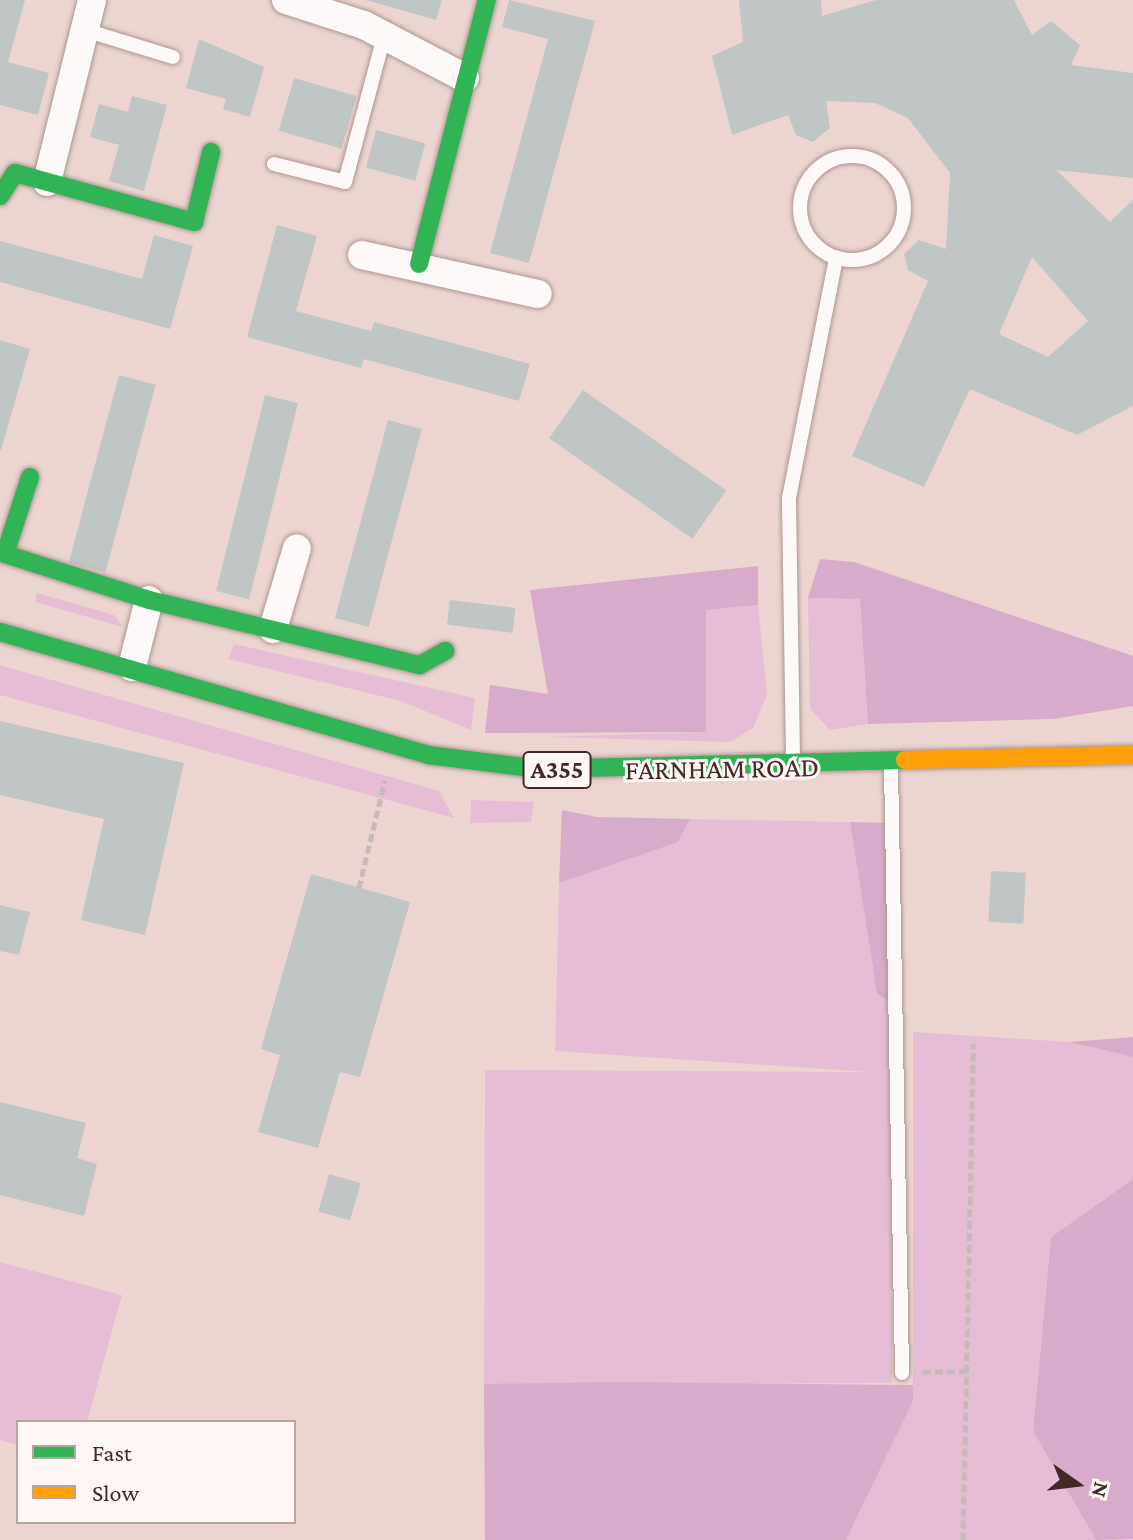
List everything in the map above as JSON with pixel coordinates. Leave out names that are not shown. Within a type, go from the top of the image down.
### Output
[{"type":"main road","points":[[419,264],[487,0]]},
{"type":"main road","points":[[0,196],[15,173],[194,222],[211,152]]},
{"type":"main road","points":[[30,477],[5,554],[149,600],[420,665],[445,651]]},
{"type":"main road","name":"FARNHAM ROAD","points":[[0,632],[132,667],[428,755],[539,769],[793,769],[1133,755]]},
{"type":"street","points":[[47,182],[92,0]]},
{"type":"street","points":[[289,0],[384,36],[465,78]]},
{"type":"street","points":[[362,255],[419,264],[538,294]]},
{"type":"street","points":[[273,629],[297,548]]},
{"type":"street","points":[[132,667],[149,600]]},
{"type":"lane","points":[[85,30],[173,57]]},
{"type":"lane","points":[[274,164],[345,182],[384,36]]},
{"type":"lane","points":[[864,156],[899,184],[901,228],[864,259],[836,258],[802,226],[801,197],[823,163],[864,156]]},
{"type":"lane","points":[[793,769],[789,498],[836,258]]},
{"type":"lane","points":[[891,764],[902,1373]]},
{"type":"path","points":[[359,888],[394,743]]},
{"type":"path","points":[[963,1540],[973,1043]]},
{"type":"path","points":[[902,1373],[966,1371]]},
{"type":"shaded area","points":[[820,559],[854,562],[1133,656],[1133,706],[1053,719],[868,724],[860,599],[808,598]]},
{"type":"shaded area","points":[[758,566],[758,605],[706,610],[706,732],[485,733],[490,685],[548,694],[530,590]]},
{"type":"shaded area","points":[[37,593],[114,615],[123,627],[35,602]]},
{"type":"shaded area","points":[[808,598],[860,598],[868,724],[830,730],[810,709]]},
{"type":"shaded area","points":[[758,605],[767,695],[753,728],[730,742],[546,737],[705,732],[706,610]]},
{"type":"shaded area","points":[[234,644],[475,698],[471,730],[401,701],[228,659]]},
{"type":"shaded area","points":[[0,665],[439,791],[454,818],[0,695]]},
{"type":"shaded area","points":[[471,800],[534,802],[531,822],[470,823]]},
{"type":"shaded area","points":[[562,810],[597,817],[690,819],[678,842],[559,883]]},
{"type":"shaded area","points":[[690,819],[850,822],[877,994],[891,1002],[892,1383],[484,1384],[485,1070],[870,1072],[555,1051],[559,883],[677,842]]},
{"type":"shaded area","points":[[850,822],[890,823],[891,1002],[877,994]]},
{"type":"shaded area","points":[[913,1032],[1069,1042],[1133,1057],[1133,1179],[1051,1237],[1033,1431],[1096,1540],[846,1540],[913,1401]]},
{"type":"shaded area","points":[[1133,1037],[1133,1057],[1069,1042]]},
{"type":"shaded area","points":[[1133,1179],[1133,1539],[1096,1540],[1033,1431],[1051,1237]]},
{"type":"shaded area","points":[[0,1262],[122,1295],[88,1420],[16,1420],[16,1444],[0,1440]]},
{"type":"shaded area","points":[[484,1384],[913,1385],[913,1401],[846,1540],[485,1540]]},
{"type":"building","points":[[0,0],[25,0],[8,62],[49,73],[38,115],[0,105]]},
{"type":"building","points":[[366,0],[442,0],[436,20]]},
{"type":"building","points":[[509,0],[595,21],[529,263],[490,253],[548,39],[502,27]]},
{"type":"building","points":[[739,0],[821,0],[822,16],[876,0],[1014,0],[1032,35],[1051,21],[1080,45],[1071,65],[1133,73],[1133,178],[1056,170],[1110,222],[1133,200],[1133,406],[1077,435],[970,389],[924,487],[852,456],[928,281],[908,270],[904,254],[919,240],[946,249],[950,173],[908,118],[875,103],[826,101],[830,128],[813,142],[796,135],[788,115],[732,135],[712,56],[743,42]],"holes":[[[1032,257],[1088,321],[1048,357],[999,334]]]},
{"type":"building","points":[[199,39],[264,67],[250,117],[223,109],[226,99],[186,88]]},
{"type":"building","points":[[294,78],[356,96],[341,149],[279,131]]},
{"type":"building","points":[[132,96],[167,105],[144,191],[109,181],[119,145],[90,137],[99,104],[128,112]]},
{"type":"building","points":[[376,130],[425,143],[415,181],[366,168]]},
{"type":"building","points":[[277,225],[317,236],[296,311],[371,331],[374,322],[530,364],[519,401],[364,359],[361,368],[247,337]]},
{"type":"building","points":[[154,235],[193,246],[170,329],[0,282],[0,241],[142,279]]},
{"type":"building","points":[[0,340],[30,349],[1,450],[0,450]]},
{"type":"building","points":[[119,375],[156,385],[105,572],[69,562]]},
{"type":"building","points":[[583,390],[726,490],[693,539],[549,438]]},
{"type":"building","points":[[265,395],[298,403],[249,599],[216,591]]},
{"type":"building","points":[[388,420],[422,429],[369,627],[335,618]]},
{"type":"building","points":[[450,600],[516,608],[512,633],[447,625]]},
{"type":"building","points":[[0,721],[184,763],[145,935],[81,920],[104,819],[0,795]]},
{"type":"building","points":[[991,871],[1026,873],[1023,924],[988,922]]},
{"type":"building","points":[[311,874],[410,902],[360,1077],[340,1072],[318,1148],[258,1132],[280,1055],[261,1049]]},
{"type":"building","points":[[0,905],[30,912],[19,955],[0,951]]},
{"type":"building","points":[[0,1102],[86,1123],[77,1158],[97,1164],[84,1216],[0,1195]]},
{"type":"building","points":[[329,1174],[361,1183],[350,1221],[318,1211]]},
{"type":"traffic: fast","points":[[419,264],[487,0]]},
{"type":"traffic: fast","points":[[0,196],[15,173],[194,222],[211,152]]},
{"type":"traffic: fast","points":[[30,477],[5,554],[149,600],[420,665],[445,651]]},
{"type":"traffic: fast","points":[[0,632],[428,755],[539,769],[905,760]]},
{"type":"traffic: slow","points":[[905,760],[1133,755]]}]
